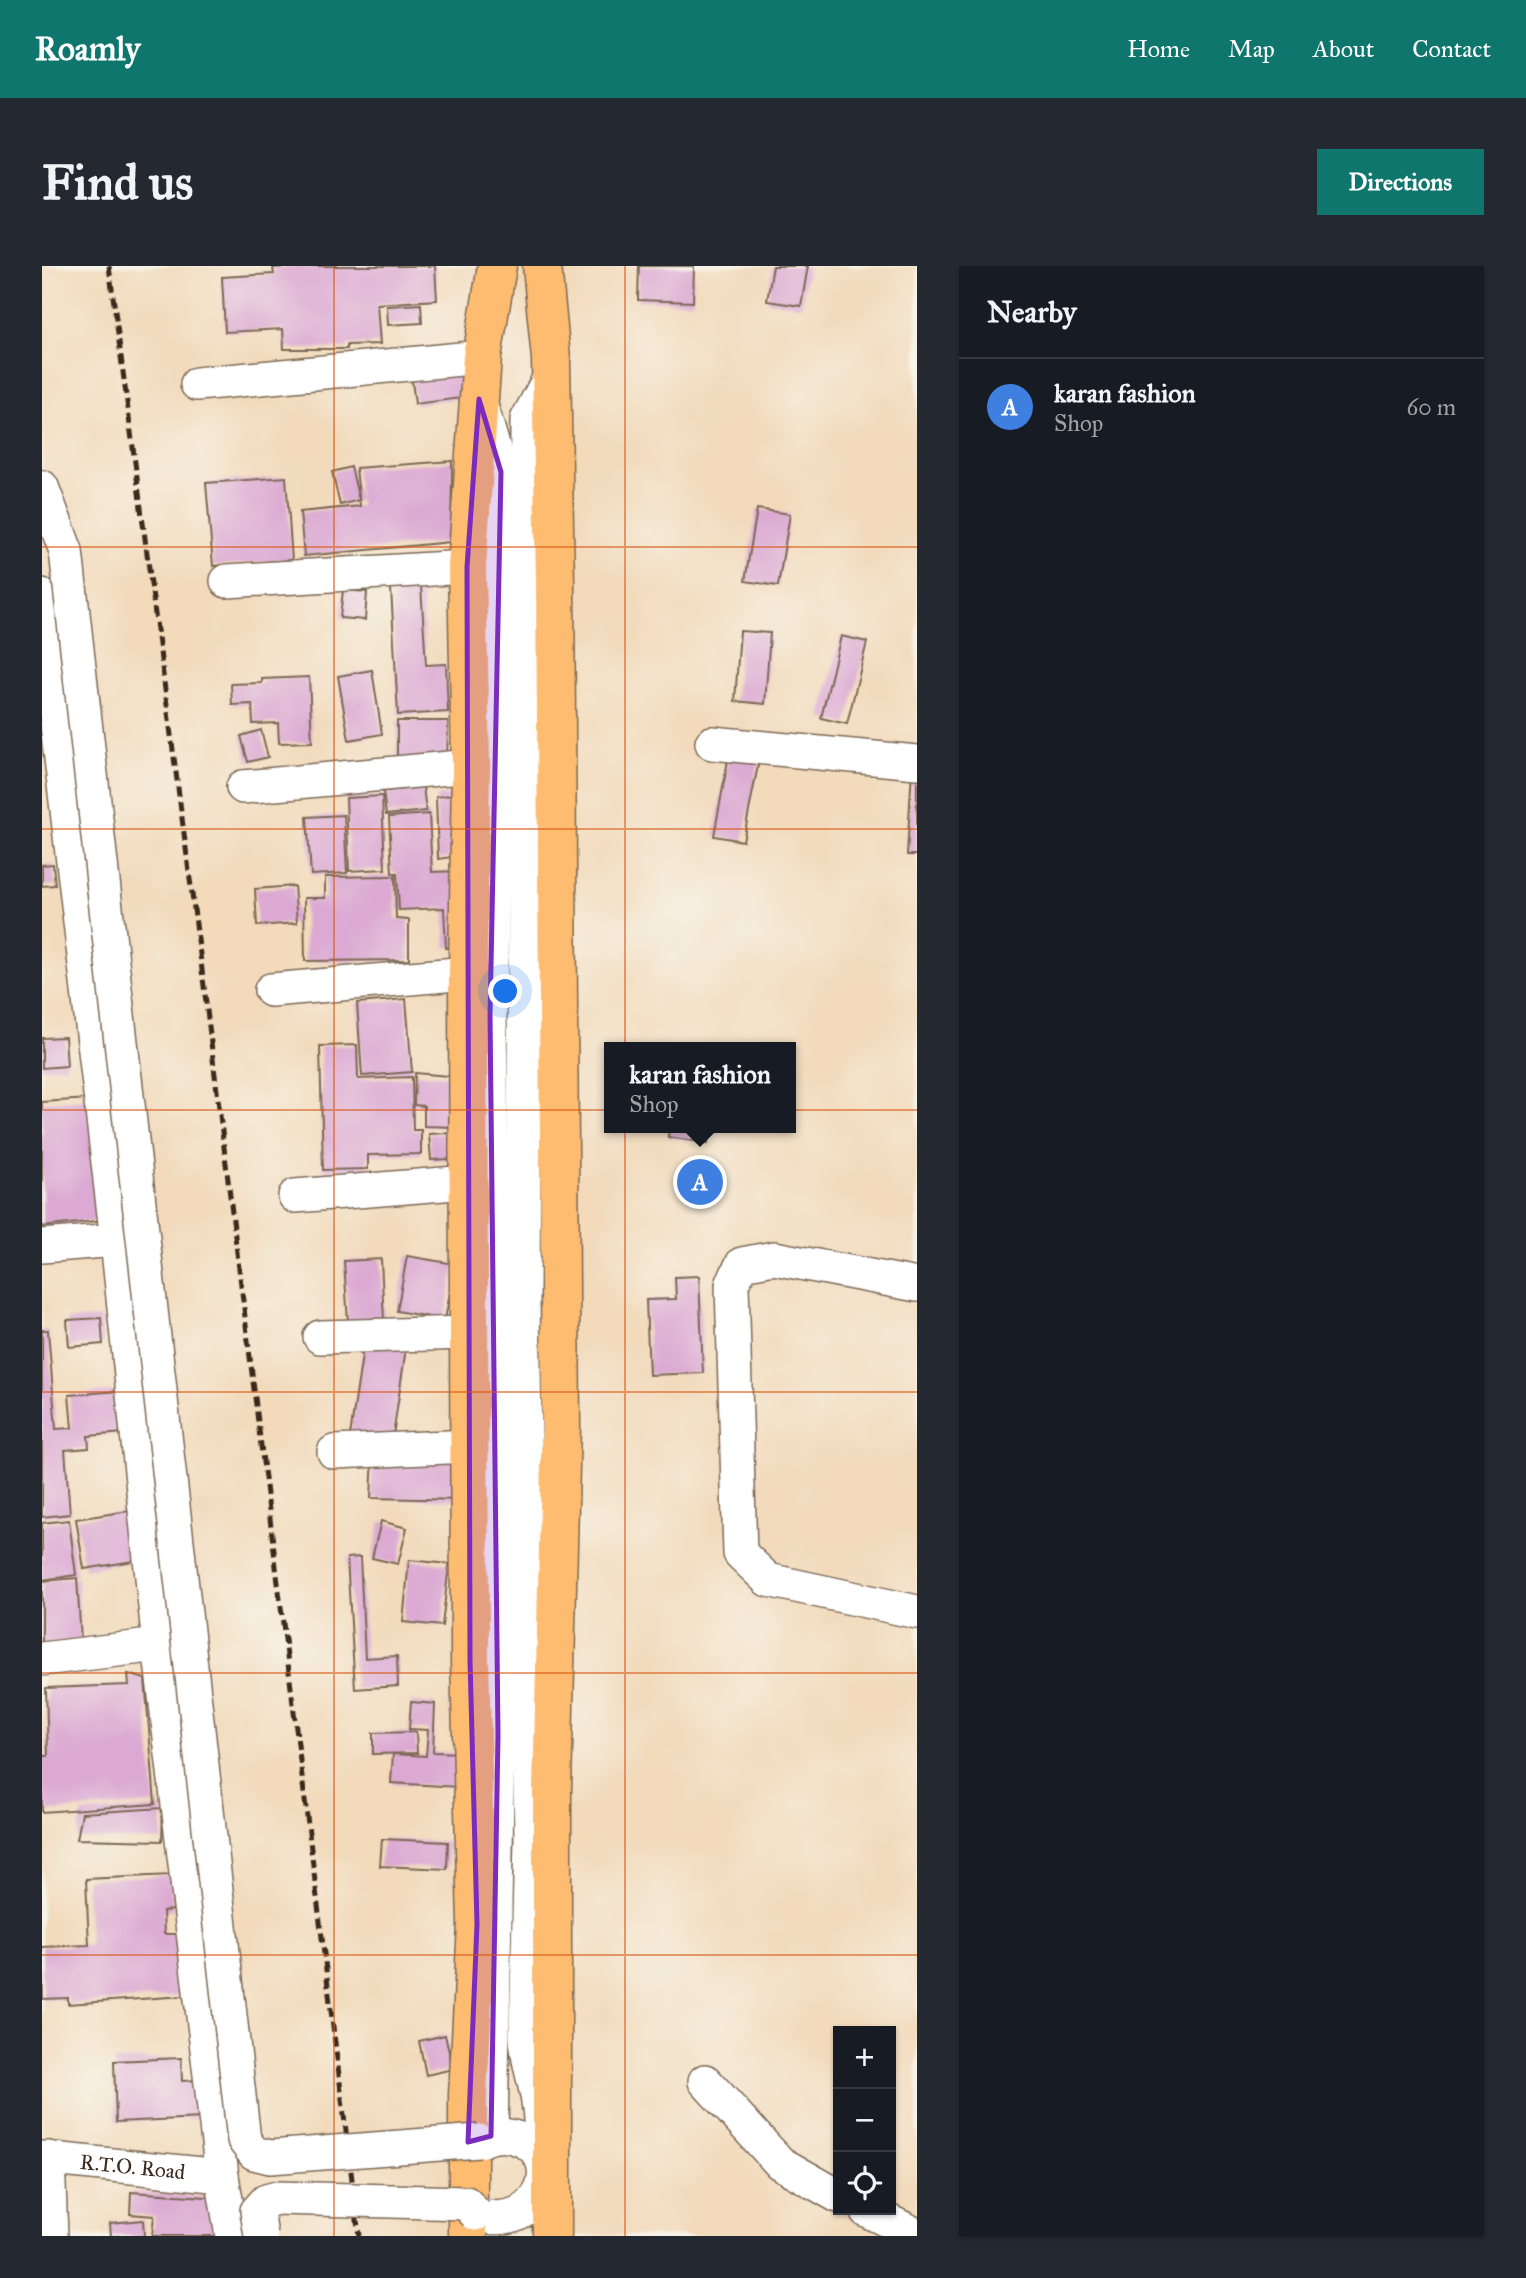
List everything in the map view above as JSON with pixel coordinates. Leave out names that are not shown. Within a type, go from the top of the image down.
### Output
[{"type":"main road","points":[[478,2224],[468,2095],[477,1924],[470,1660],[468,973],[471,766],[467,567],[482,357],[496,266]]},
{"type":"main road","points":[[538,2228],[561,1425],[551,375],[542,266]]},
{"type":"street","points":[[197,384],[482,357]]},
{"type":"street","points":[[261,2236],[257,2210],[266,2201],[277,2198],[478,2224],[518,2219],[538,2228],[540,2199],[545,2185],[539,2156],[540,2108],[527,2063],[526,2036],[531,1840],[523,1300],[527,420],[551,375]]},
{"type":"street","points":[[478,2224],[459,2183],[461,2163],[485,2139],[498,1735],[490,1015],[501,472],[479,399]]},
{"type":"street","points":[[42,487],[66,551],[244,2140],[254,2153],[270,2157],[519,2138],[539,2156]]},
{"type":"street","points":[[227,581],[467,567]]},
{"type":"street","points":[[42,595],[53,806],[117,1240],[159,1645],[222,2176],[232,2236]]},
{"type":"street","points":[[712,743],[917,762]]},
{"type":"street","points":[[243,787],[471,766]]},
{"type":"street","points":[[271,990],[468,973]]},
{"type":"street","points":[[295,1196],[468,1182]]},
{"type":"street","points":[[42,1246],[117,1240]]},
{"type":"street","points":[[917,1285],[774,1258],[743,1264],[732,1285],[740,1553],[768,1580],[917,1612]]},
{"type":"street","points":[[320,1337],[468,1333]]},
{"type":"street","points":[[334,1452],[471,1446]]},
{"type":"street","points":[[42,1659],[159,1645]]},
{"type":"street","points":[[705,2081],[754,2138],[780,2163],[833,2193]]},
{"type":"street","points":[[45,2158],[51,2236]]},
{"type":"street","name":"R.T.O. Road","points":[[45,2158],[222,2176]]},
{"type":"street","points":[[876,2215],[917,2235]]},
{"type":"highlighted area","points":[[479,399],[501,472],[490,1015],[498,1735],[491,2136],[468,2142],[477,1924],[470,1660],[467,567]]},
{"type":"building","points":[[435,266],[437,300],[377,304],[380,344],[347,345],[347,349],[284,349],[283,329],[225,332],[222,277],[274,274],[273,268]]},
{"type":"building","points":[[639,266],[694,266],[693,302],[638,300]]},
{"type":"building","points":[[773,266],[808,266],[801,306],[767,301]]},
{"type":"building","points":[[421,304],[422,323],[388,325],[387,306]]},
{"type":"building","points":[[466,366],[469,397],[415,404],[411,374]]},
{"type":"building","points":[[452,461],[451,542],[304,556],[300,512],[360,506],[356,468]]},
{"type":"building","points":[[351,467],[359,500],[340,505],[332,472]]},
{"type":"building","points":[[286,477],[292,560],[213,566],[206,483]]},
{"type":"building","points":[[757,509],[790,514],[778,586],[745,581]]},
{"type":"building","points":[[421,586],[426,665],[446,664],[448,712],[398,715],[391,588]]},
{"type":"building","points":[[343,590],[367,592],[365,620],[340,618]]},
{"type":"building","points":[[740,631],[770,633],[765,704],[735,701]]},
{"type":"building","points":[[841,636],[867,642],[847,724],[821,718]]},
{"type":"building","points":[[372,670],[382,734],[349,740],[338,676]]},
{"type":"building","points":[[309,677],[312,742],[279,743],[278,723],[253,724],[252,704],[232,705],[231,684],[262,683],[262,679]]},
{"type":"building","points":[[397,721],[448,721],[447,762],[397,761]]},
{"type":"building","points":[[261,730],[268,757],[248,762],[241,736]]},
{"type":"building","points":[[730,749],[760,755],[743,841],[714,836]]},
{"type":"building","points":[[912,769],[917,770],[917,855],[907,855]]},
{"type":"building","points":[[423,787],[426,811],[386,815],[383,791]]},
{"type":"building","points":[[456,794],[458,856],[438,859],[436,797]]},
{"type":"building","points":[[382,796],[385,869],[349,871],[346,798]]},
{"type":"building","points":[[429,814],[432,872],[458,871],[460,945],[446,948],[444,908],[399,910],[397,873],[392,873],[389,817]]},
{"type":"building","points":[[344,815],[347,873],[311,875],[307,817]]},
{"type":"building","points":[[53,864],[55,885],[42,886],[42,865]]},
{"type":"building","points":[[395,876],[396,919],[409,920],[409,960],[305,961],[304,898],[325,898],[325,877]]},
{"type":"building","points":[[294,886],[297,923],[257,926],[255,889]]},
{"type":"building","points":[[406,999],[412,1072],[362,1076],[357,1003]]},
{"type":"building","points":[[65,1037],[67,1066],[42,1068],[42,1038]]},
{"type":"building","points":[[357,1045],[358,1079],[412,1077],[413,1130],[421,1130],[421,1154],[368,1155],[368,1169],[323,1170],[320,1046]]},
{"type":"building","points":[[415,1073],[459,1077],[455,1127],[424,1126],[424,1106],[414,1105]]},
{"type":"building","points":[[89,1099],[105,1220],[42,1227],[42,1102]]},
{"type":"building","points":[[449,1133],[450,1159],[431,1160],[429,1134]]},
{"type":"building","points":[[668,1133],[709,1133],[708,1143],[668,1137]]},
{"type":"building","points":[[407,1256],[455,1264],[445,1320],[397,1311]]},
{"type":"building","points":[[381,1259],[384,1321],[348,1323],[344,1261]]},
{"type":"building","points":[[699,1276],[703,1373],[649,1375],[646,1300],[676,1299],[675,1277]]},
{"type":"building","points":[[101,1318],[103,1344],[69,1347],[67,1320]]},
{"type":"building","points":[[42,1330],[48,1330],[56,1429],[72,1428],[69,1395],[132,1390],[136,1432],[88,1436],[89,1448],[65,1450],[70,1514],[42,1517]]},
{"type":"building","points":[[364,1342],[406,1348],[392,1442],[350,1436]]},
{"type":"building","points":[[373,1453],[465,1456],[464,1500],[371,1498]]},
{"type":"building","points":[[136,1510],[140,1560],[84,1569],[76,1519]]},
{"type":"building","points":[[69,1520],[76,1575],[42,1580],[42,1523]]},
{"type":"building","points":[[381,1521],[407,1528],[398,1564],[372,1558]]},
{"type":"building","points":[[360,1557],[365,1658],[397,1656],[398,1686],[355,1689],[347,1558]]},
{"type":"building","points":[[409,1560],[449,1564],[442,1626],[403,1622]]},
{"type":"building","points":[[77,1578],[81,1641],[42,1644],[42,1581]]},
{"type":"building","points":[[128,1674],[145,1679],[155,1804],[42,1812],[42,1756],[48,1756],[46,1688],[129,1685]]},
{"type":"building","points":[[411,1702],[435,1704],[433,1752],[461,1753],[459,1787],[391,1783],[393,1754],[426,1756],[428,1730],[409,1729]]},
{"type":"building","points":[[416,1732],[417,1753],[373,1754],[373,1733]]},
{"type":"building","points":[[163,1808],[162,1841],[77,1839],[82,1813]]},
{"type":"building","points":[[382,1839],[448,1842],[447,1869],[380,1866]]},
{"type":"building","points":[[171,1875],[173,1910],[163,1911],[164,1934],[182,1934],[184,1996],[68,2004],[68,1998],[43,1999],[42,1947],[89,1945],[86,1879]]},
{"type":"building","points":[[445,2035],[453,2069],[426,2075],[419,2041]]},
{"type":"building","points":[[181,2058],[182,2081],[200,2080],[202,2118],[116,2122],[114,2061]]},
{"type":"building","points":[[131,2192],[221,2198],[218,2236],[152,2236],[154,2216],[130,2214]]},
{"type":"building","points":[[143,2220],[144,2236],[111,2236],[110,2223]]},
{"type":"railway","points":[[109,266],[201,962],[359,2236]]},
{"type":"place","name":"karan fashion","points":[[700,1182]]}]
